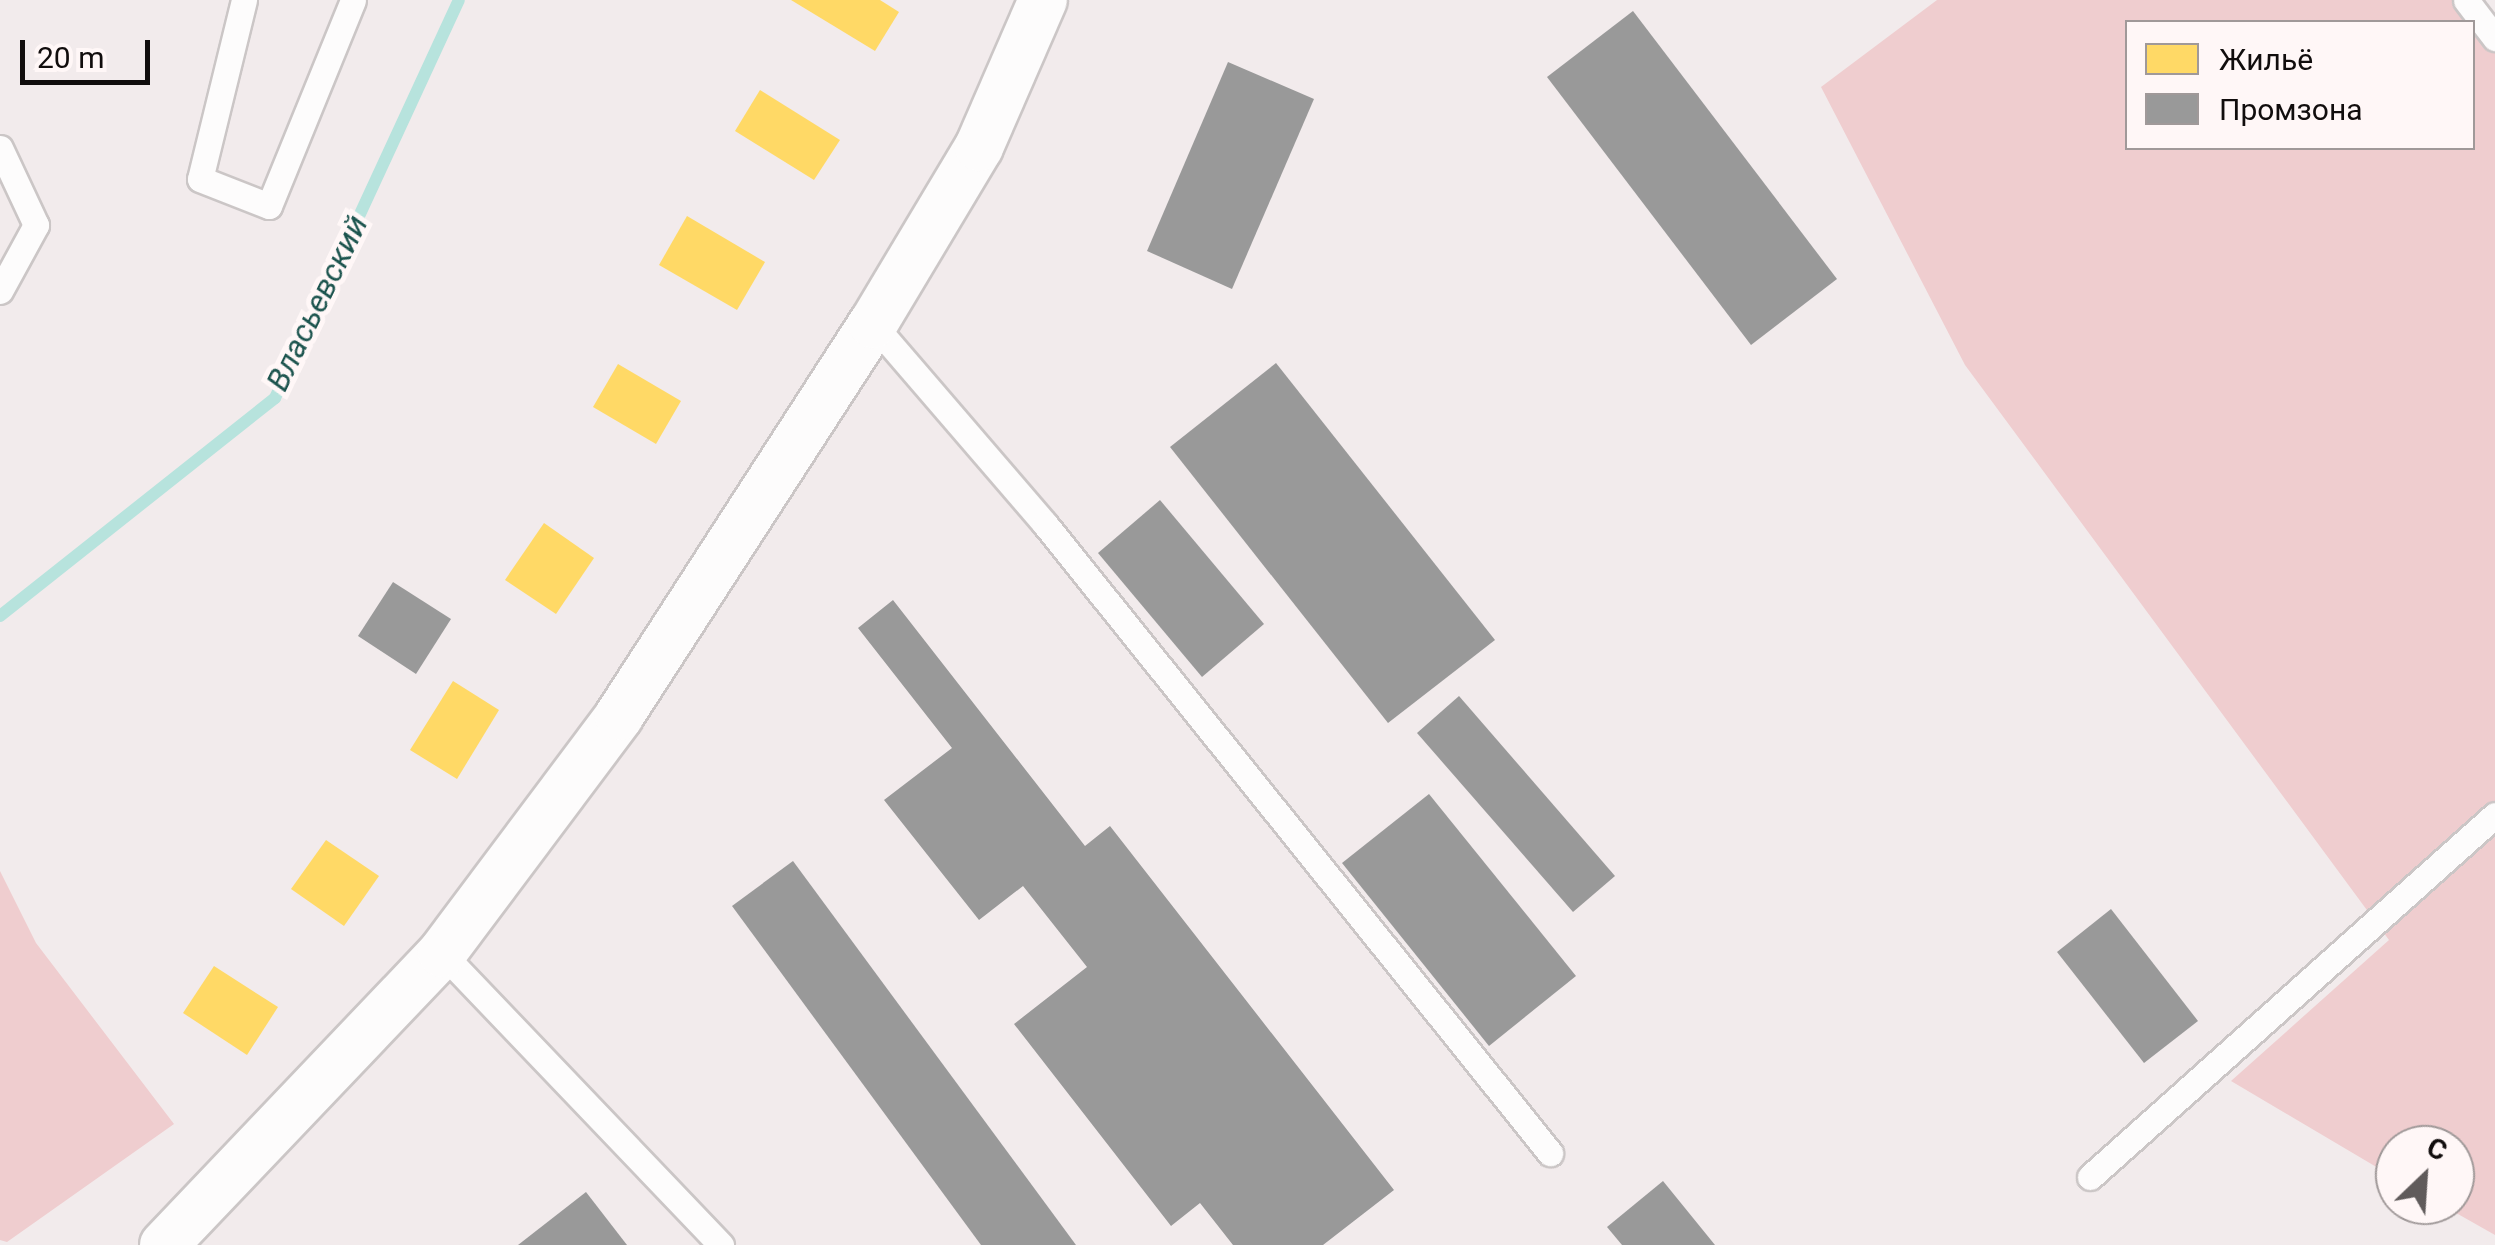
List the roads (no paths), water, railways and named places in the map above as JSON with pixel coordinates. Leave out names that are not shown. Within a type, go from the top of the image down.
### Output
[{"type":"street","points":[[164,1245],[442,953],[619,716],[873,324],[979,147],[1043,0]]},
{"type":"lane","points":[[244,0],[200,179],[269,206],[353,0]]},
{"type":"lane","points":[[2466,0],[2495,38]]},
{"type":"lane","points":[[0,148],[36,225],[0,291]]},
{"type":"lane","points":[[873,324],[1045,524],[1550,1153]]},
{"type":"lane","points":[[2090,1177],[2495,815]]},
{"type":"lane","points":[[442,953],[721,1245]]},
{"type":"waterway","name":"Власьевский","points":[[0,616],[275,398],[459,0]]}]
